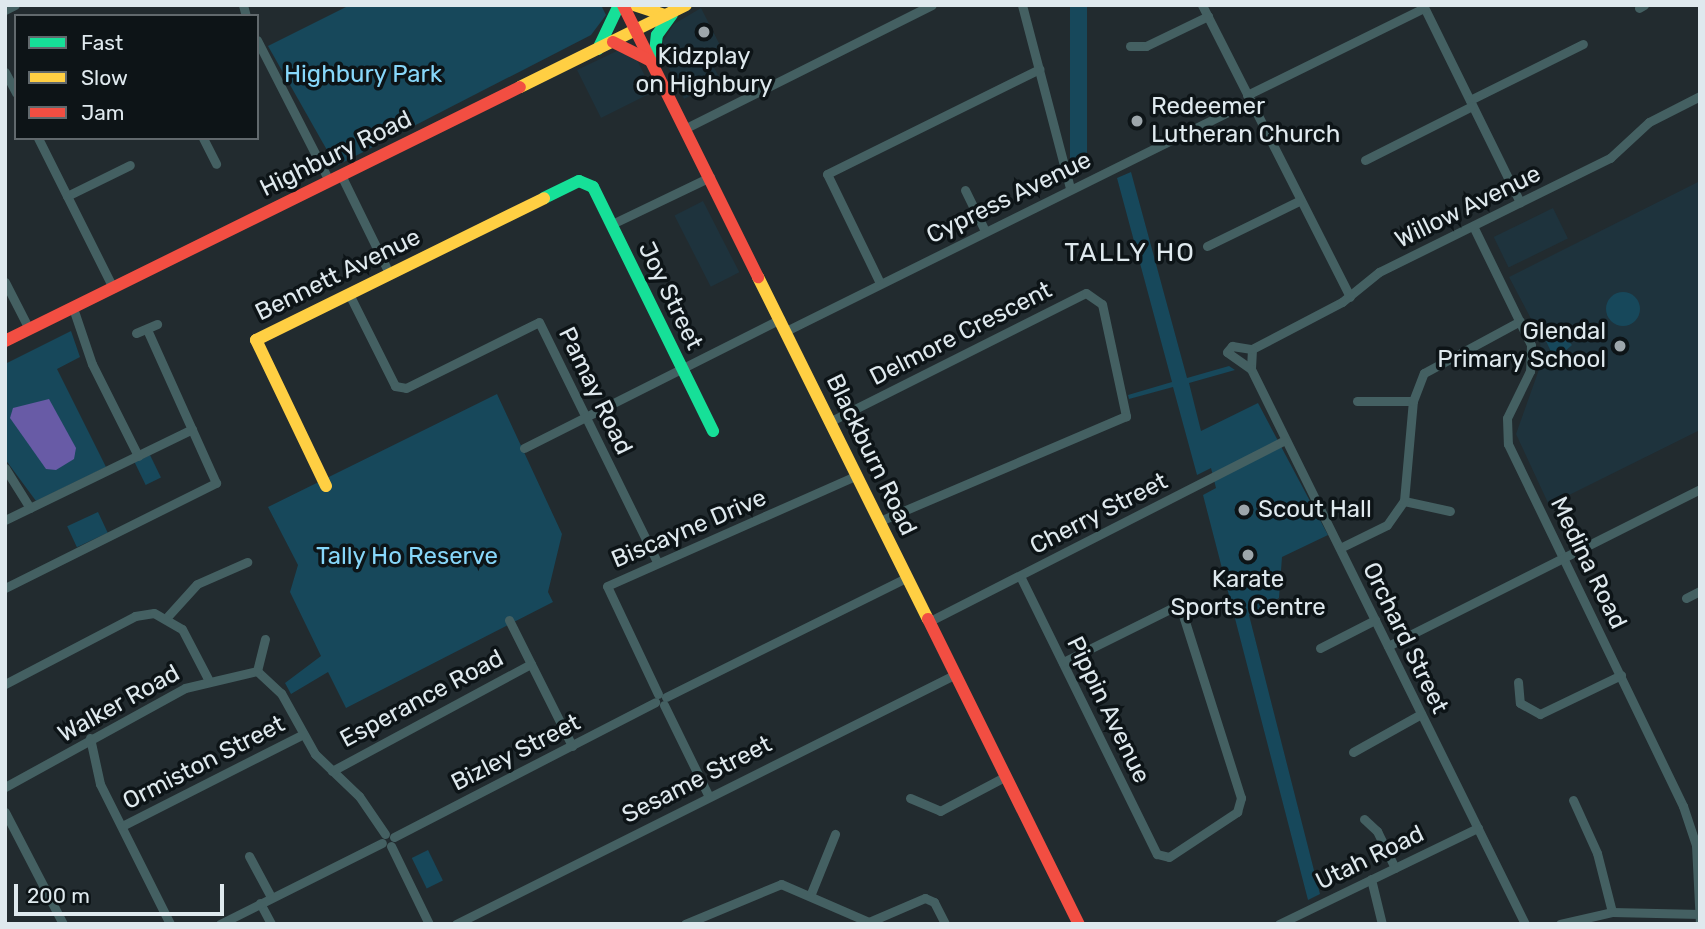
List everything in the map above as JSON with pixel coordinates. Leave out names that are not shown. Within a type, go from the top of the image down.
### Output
[{"type":"main road","name":"Blackburn Road","points":[[621,5],[686,128],[1079,924]]},
{"type":"main road","points":[[598,48],[621,5]]},
{"type":"main road","points":[[634,5],[676,10]]},
{"type":"main road","points":[[655,66],[657,35],[676,10]]},
{"type":"main road","name":"Highbury Road","points":[[5,341],[676,10]]},
{"type":"main road","points":[[613,41],[639,51],[655,66]]},
{"type":"main road","name":"Joy Street","points":[[587,181],[612,224],[713,430]]},
{"type":"main road","name":"Bennett Avenue","points":[[326,486],[256,340],[389,273],[587,181]]},
{"type":"street","points":[[5,10],[15,5]]},
{"type":"street","points":[[686,128],[932,5]]},
{"type":"street","points":[[1022,5],[1070,188]]},
{"type":"street","points":[[1202,5],[1350,297]]},
{"type":"street","points":[[1423,6],[1520,202]]},
{"type":"street","name":"Cypress Avenue","points":[[786,331],[1248,98],[1423,6]]},
{"type":"street","points":[[1130,46],[1146,46],[1208,16]]},
{"type":"street","points":[[259,44],[389,273]]},
{"type":"street","points":[[1365,160],[1583,44]]},
{"type":"street","points":[[880,283],[827,174],[1039,69]]},
{"type":"street","points":[[5,72],[14,89]]},
{"type":"street","name":"Willow Avenue","points":[[1252,349],[1350,297],[1379,272],[1611,158],[1649,122],[1700,96]]},
{"type":"street","points":[[39,140],[113,288]]},
{"type":"street","points":[[204,140],[216,164]]},
{"type":"street","points":[[67,197],[130,165]]},
{"type":"street","points":[[612,224],[710,177]]},
{"type":"street","points":[[965,190],[985,231]]},
{"type":"street","points":[[1207,246],[1299,201]]},
{"type":"street","name":"Medina Road","points":[[1474,226],[1520,321],[1532,363],[1512,403],[1507,436],[1687,819],[1696,845],[1700,924]]},
{"type":"street","points":[[5,282],[29,330]]},
{"type":"street","name":"Delmore Crescent","points":[[831,421],[1086,293],[1102,303],[1126,416],[880,521]]},
{"type":"street","name":"Pamay Road","points":[[349,294],[395,386],[406,388],[539,322],[657,562]]},
{"type":"street","points":[[73,308],[92,364],[138,456]]},
{"type":"street","points":[[524,448],[780,318]]},
{"type":"street","points":[[1340,548],[1387,525],[1404,501],[1417,381],[1434,364],[1520,321]]},
{"type":"street","points":[[136,333],[148,332],[157,324]]},
{"type":"street","points":[[5,588],[213,487],[216,478],[148,332]]},
{"type":"street","name":"Orchard Street","points":[[1251,369],[1252,349],[1232,346],[1227,352],[1251,369],[1525,924]]},
{"type":"street","points":[[1357,401],[1413,401]]},
{"type":"street","points":[[5,520],[192,429]]},
{"type":"street","name":"Cherry Street","points":[[930,621],[1286,440]]},
{"type":"street","points":[[5,468],[30,508]]},
{"type":"street","name":"Biscayne Drive","points":[[661,700],[607,586],[858,475]]},
{"type":"street","points":[[1388,646],[1700,489]]},
{"type":"street","points":[[1404,501],[1450,511]]},
{"type":"street","points":[[5,684],[135,616],[168,616],[197,584],[247,562]]},
{"type":"street","name":"Pippin Avenue","points":[[1020,576],[1063,662],[1163,858],[1231,818],[1241,798],[1182,611],[1172,608],[1063,662]]},
{"type":"street","name":"Bizley Street","points":[[220,924],[908,577]]},
{"type":"street","points":[[1684,599],[1700,591]]},
{"type":"street","points":[[168,616],[208,679]]},
{"type":"street","points":[[509,620],[572,746]]},
{"type":"street","points":[[1320,648],[1375,620]]},
{"type":"street","points":[[265,639],[257,671],[281,693],[303,734],[388,840],[429,924]]},
{"type":"street","name":"Esperance Road","points":[[332,771],[531,664]]},
{"type":"street","name":"Walker Road","points":[[5,787],[90,738],[208,679],[257,671]]},
{"type":"street","name":"Sesame Street","points":[[456,924],[708,795],[956,674]]},
{"type":"street","points":[[1518,682],[1520,703],[1540,714],[1621,675]]},
{"type":"street","points":[[661,700],[708,795]]},
{"type":"street","points":[[1353,752],[1421,714]]},
{"type":"street","name":"Ormiston Street","points":[[122,825],[303,734]]},
{"type":"street","points":[[90,738],[100,784],[170,924]]},
{"type":"street","points":[[910,798],[940,811],[1006,776]]},
{"type":"street","points":[[1573,800],[1597,853],[1612,912]]},
{"type":"street","points":[[5,812],[63,924]]},
{"type":"street","points":[[1364,819],[1377,831],[1395,868]]},
{"type":"street","name":"Utah Road","points":[[1279,924],[1478,828]]},
{"type":"street","points":[[810,896],[835,834]]},
{"type":"street","points":[[249,856],[271,897]]},
{"type":"street","points":[[1371,879],[1382,924]]},
{"type":"street","points":[[685,924],[775,885],[810,896],[869,922],[925,898],[934,902],[945,924]]},
{"type":"street","points":[[260,903],[271,924]]},
{"type":"street","points":[[1560,924],[1612,912],[1700,914]]},
{"type":"shaded area","points":[[701,8],[722,49],[710,61],[721,80],[684,99],[662,54],[663,41],[674,24]]},
{"type":"shaded area","points":[[619,50],[637,60],[653,92],[601,118],[577,70]]},
{"type":"shaded area","name":"Glendal Primary School","points":[[1700,181],[1700,430],[1549,505],[1516,434],[1542,361],[1539,334],[1509,277]]},
{"type":"shaded area","points":[[703,201],[739,272],[711,287],[674,216]]},
{"type":"shaded area","points":[[1553,208],[1568,239],[1509,267],[1494,237]]},
{"type":"shaded area","points":[[49,399],[76,448],[74,459],[56,470],[46,469],[10,418],[13,408]]},
{"type":"green space","name":"Highbury Park","points":[[350,5],[601,5],[606,15],[591,35],[336,166],[268,46]]},
{"type":"green space","points":[[1070,5],[1087,5],[1087,164],[1070,164]]},
{"type":"green space","points":[[1131,172],[1187,378],[1229,366],[1235,370],[1189,383],[1201,431],[1258,403],[1328,535],[1282,557],[1279,598],[1249,615],[1320,894],[1308,900],[1203,495],[1216,488],[1211,468],[1197,475],[1173,387],[1129,399],[1128,395],[1172,382],[1117,178]]},
{"type":"green space","points":[[1623,292],[1635,297],[1640,309],[1635,321],[1623,326],[1611,321],[1606,309],[1611,297]]},
{"type":"green space","points":[[71,331],[80,357],[57,369],[106,467],[36,501],[5,459],[5,364]]},
{"type":"green space","points":[[1560,331],[1572,345],[1555,360],[1546,341]]},
{"type":"green space","name":"Tally Ho Reserve","points":[[497,394],[562,534],[548,592],[553,602],[346,708],[328,672],[291,694],[285,683],[321,656],[290,592],[298,565],[268,507]]},
{"type":"green space","points":[[150,455],[161,477],[146,485],[135,462]]},
{"type":"green space","points":[[98,512],[108,533],[77,547],[67,526]]},
{"type":"green space","points":[[428,850],[443,881],[427,888],[412,858]]},
{"type":"traffic: fast","points":[[598,49],[619,5]]},
{"type":"traffic: fast","points":[[654,62],[657,35],[672,14]]},
{"type":"traffic: fast","points":[[544,198],[579,181],[593,187],[713,431]]},
{"type":"traffic: slow","points":[[634,5],[665,15]]},
{"type":"traffic: slow","points":[[520,87],[686,5]]},
{"type":"traffic: slow","points":[[326,486],[256,340],[544,198]]},
{"type":"traffic: slow","points":[[758,277],[928,619]]},
{"type":"traffic: jam","points":[[623,5],[758,277]]},
{"type":"traffic: jam","points":[[613,42],[649,60]]},
{"type":"traffic: jam","points":[[5,341],[520,87]]},
{"type":"traffic: jam","points":[[928,619],[1079,924]]},
{"type":"place","name":"Kidzplay on Highbury","points":[[704,32]]},
{"type":"place","name":"Redeemer Lutheran Church","points":[[1137,121]]},
{"type":"place","name":"Glendal Primary School","points":[[1620,346]]},
{"type":"place","name":"Scout Hall","points":[[1244,510]]},
{"type":"place","name":"Karate Sports Centre","points":[[1248,555]]},
{"type":"district","name":"TALLY HO","points":[[1130,253]]}]
